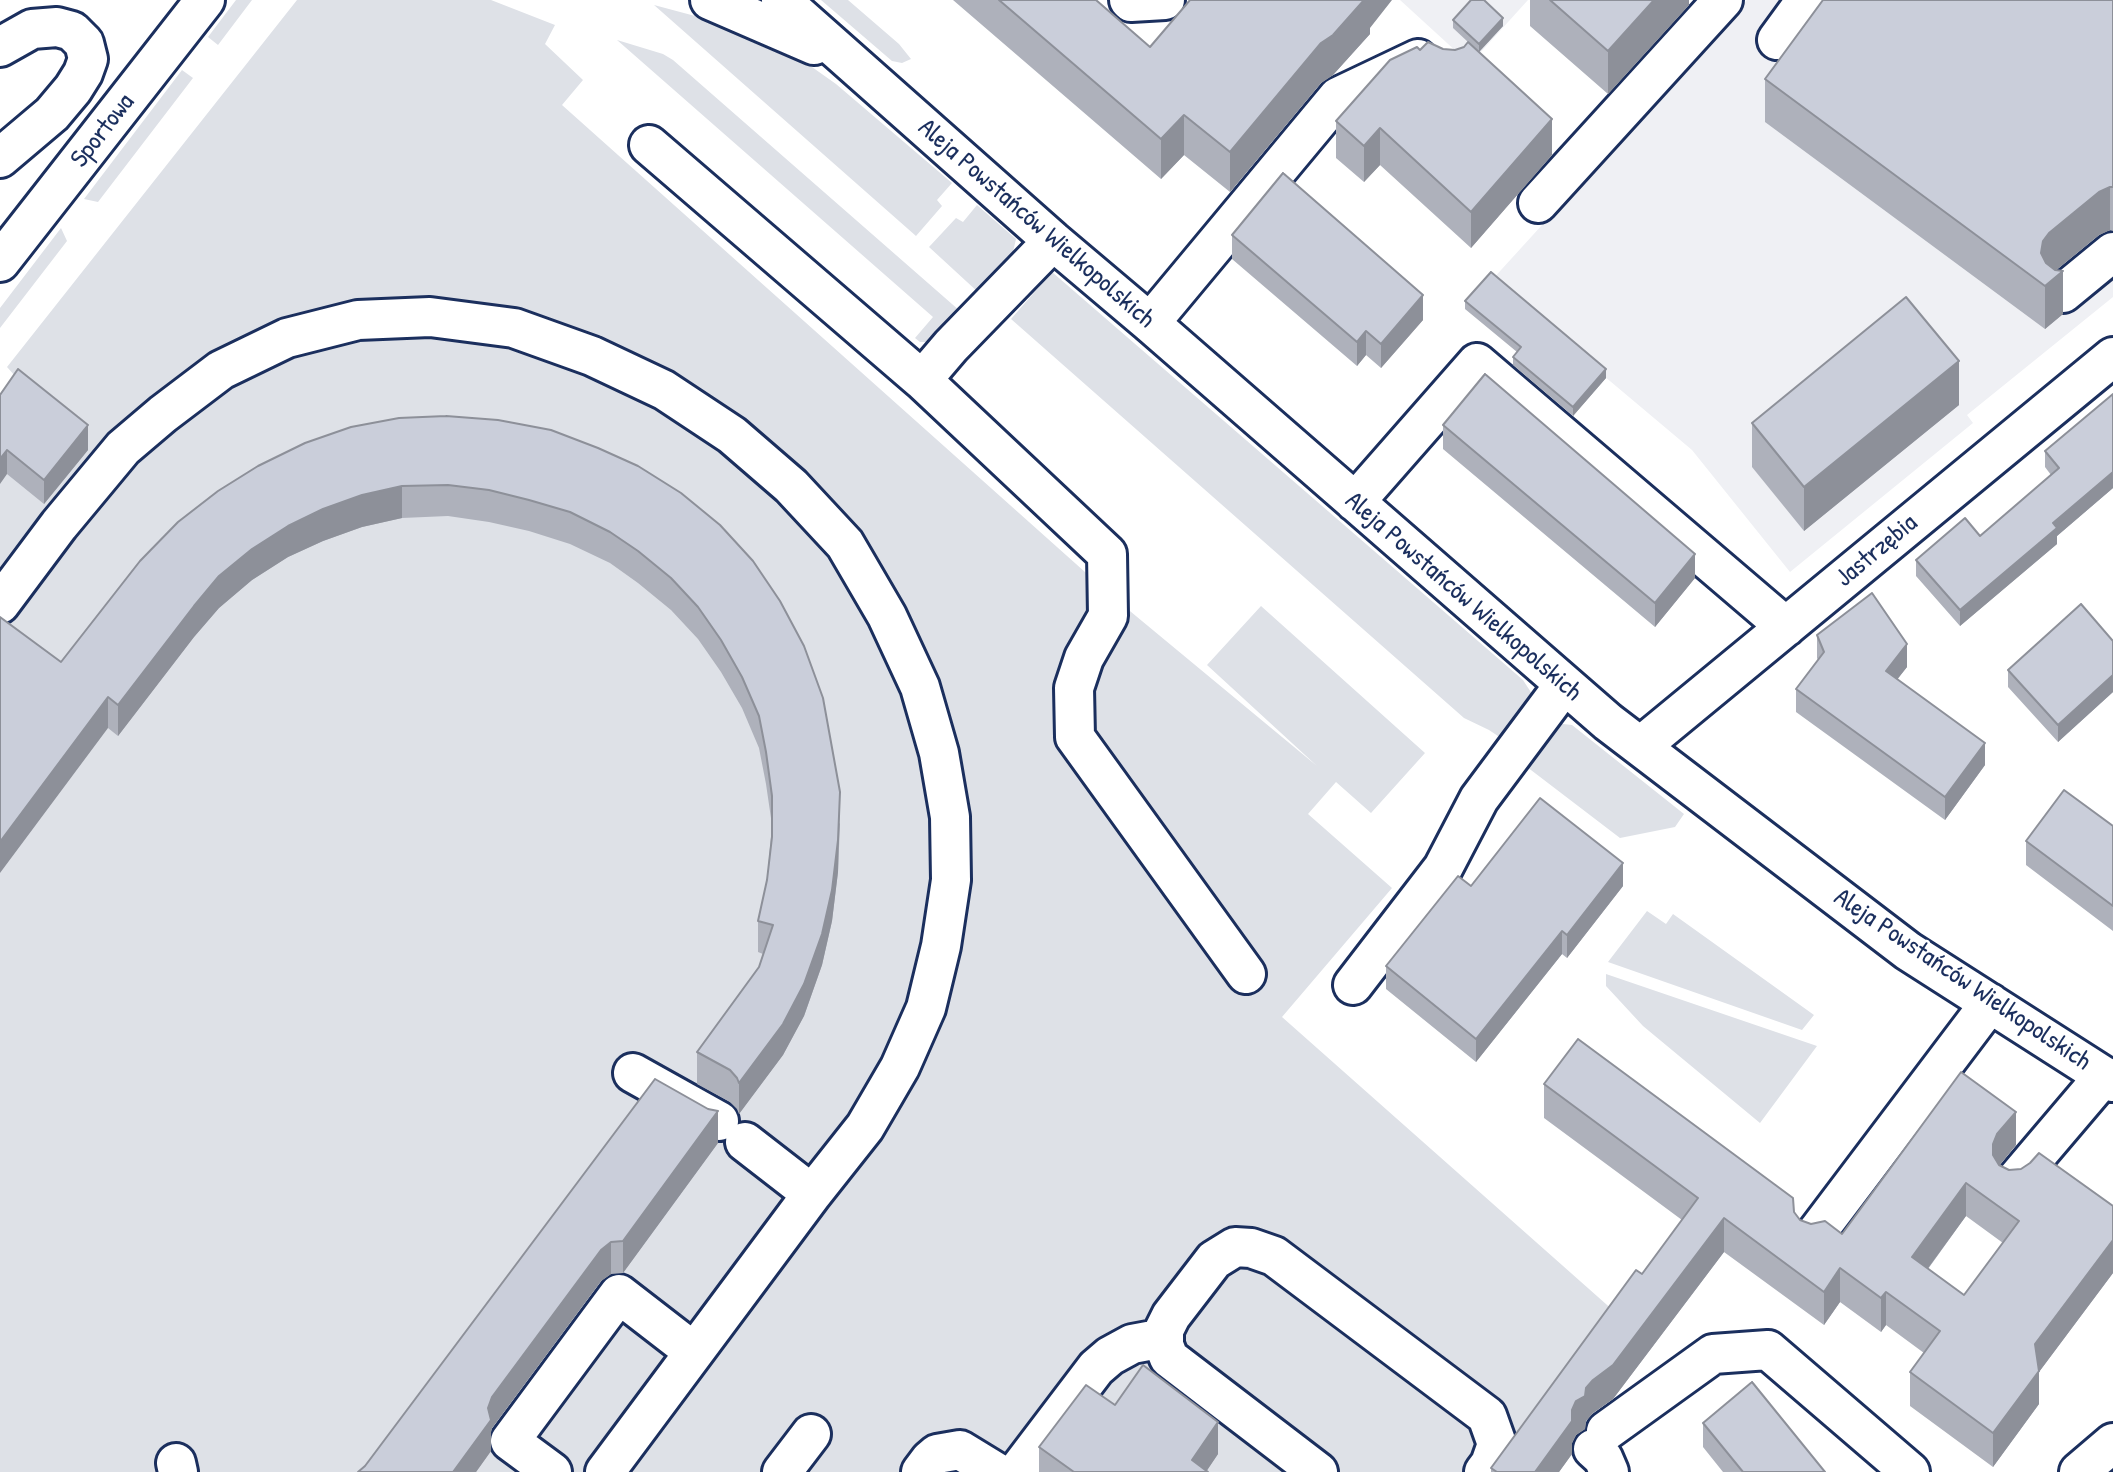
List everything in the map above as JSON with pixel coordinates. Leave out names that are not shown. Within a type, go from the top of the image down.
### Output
[{"type":"street","name":"Sportowa","points":[[0,262],[205,0]]},
{"type":"street","name":"Aleja Powstańców Wielkopolskich","points":[[710,0],[852,62]]},
{"type":"street","name":"Aleja Powstańców Wielkopolskich","points":[[781,0],[1053,241],[1564,685],[1908,951],[2108,1079]]},
{"type":"street","points":[[1129,0],[1165,0]]},
{"type":"street","points":[[1538,203],[1723,0]]},
{"type":"street","points":[[1777,40],[1806,0]]},
{"type":"street","points":[[0,47],[32,29],[57,27],[72,31],[84,43],[88,59],[73,89],[52,114],[0,158]]},
{"type":"street","points":[[1150,323],[1338,97],[1428,54],[1452,65]]},
{"type":"street","points":[[649,145],[922,380],[1107,554],[1108,616],[1084,658],[1074,688],[1075,737],[1247,974]]},
{"type":"street","points":[[922,380],[981,314],[1053,241]]},
{"type":"street","points":[[2063,293],[2113,253]]},
{"type":"street","points":[[0,604],[59,525],[123,448],[163,414],[221,370],[287,338],[358,320],[430,317],[514,328],[592,356],[664,390],[733,435],[791,486],[845,544],[887,616],[920,687],[939,753],[950,817],[951,880],[941,946],[926,1008],[900,1067],[865,1127],[605,1472]]},
{"type":"street","name":"Jastrzębia","points":[[1641,747],[2113,356]]},
{"type":"street","points":[[1354,502],[1477,363],[1786,627]]},
{"type":"street","points":[[1353,985],[1443,868],[1479,799],[1564,685]]},
{"type":"street","points":[[1814,1236],[1990,1003]]},
{"type":"street","points":[[633,1073],[732,1132],[812,1194]]},
{"type":"street","points":[[2014,1182],[2108,1079]]},
{"type":"street","points":[[1318,1472],[1169,1358],[1164,1330],[1171,1316],[1214,1260],[1234,1247],[1251,1248],[1274,1256],[1487,1416],[1497,1444],[1484,1472]]},
{"type":"street","points":[[552,1472],[510,1441],[619,1294],[694,1352]]},
{"type":"street","points":[[1017,1472],[1096,1368],[1110,1356],[1132,1344],[1164,1338]]},
{"type":"street","points":[[1603,1451],[1713,1354],[1769,1350],[1910,1472]]},
{"type":"street","points":[[782,1472],[811,1434]]},
{"type":"street","points":[[921,1472],[937,1454],[960,1450],[996,1472]]},
{"type":"shaded area","points":[[236,0],[252,0],[218,45],[208,37]]},
{"type":"shaded area","points":[[297,0],[491,0],[555,25],[545,44],[583,80],[562,105],[1113,597],[1317,766],[1207,665],[1261,606],[1425,753],[1371,813],[1336,782],[1308,814],[1392,888],[1282,1017],[1624,1320],[1513,1472],[0,1472],[0,419],[24,386],[7,367]]},
{"type":"shaded area","points":[[821,0],[848,0],[899,44],[911,59],[902,63],[892,61]]},
{"type":"shaded area","points":[[1400,0],[1528,0],[1470,64]]},
{"type":"shaded area","points":[[1747,0],[2113,0],[2113,297],[1967,415],[1973,423],[1790,572],[1692,450],[1491,281]]},
{"type":"shaded area","points":[[654,5],[710,20],[795,55],[836,84],[952,183],[937,200],[942,206],[916,236]]},
{"type":"shaded area","points":[[617,40],[663,54],[673,60],[960,311],[937,337],[928,342],[920,342],[915,338],[933,317]]},
{"type":"shaded area","points":[[182,70],[193,78],[98,202],[84,199]]},
{"type":"shaded area","points":[[977,205],[1016,239],[1012,256],[979,293],[929,247],[956,218],[963,222]]},
{"type":"shaded area","points":[[61,228],[67,241],[0,328],[0,308]]},
{"type":"shaded area","points":[[1052,272],[1523,680],[1534,697],[1507,742],[1464,718],[1011,319]]},
{"type":"shaded area","points":[[1552,725],[1572,725],[1684,814],[1675,827],[1620,838],[1527,767],[1524,762]]},
{"type":"shaded area","points":[[1647,911],[1666,924],[1673,914],[1814,1015],[1802,1030],[1608,962]]},
{"type":"shaded area","points":[[1606,974],[1817,1046],[1760,1123],[1643,1026],[1606,986]]},
{"type":"building","points":[[999,0],[1096,0],[1150,47],[1190,0],[1364,0],[1333,35],[1321,43],[1230,152],[1184,115],[1161,139]]},
{"type":"building","points":[[1471,0],[1484,0],[1503,18],[1479,44],[1453,20]]},
{"type":"building","points":[[1550,0],[1654,0],[1608,51]]},
{"type":"building","points":[[1823,0],[2113,0],[2113,187],[2099,192],[2043,241],[2041,253],[2046,263],[2055,270],[2063,271],[2045,286],[1765,79]]},
{"type":"building","points":[[1428,42],[1443,49],[1455,50],[1464,47],[1468,42],[1552,119],[1471,212],[1380,128],[1364,146],[1336,121],[1390,60],[1417,47],[1420,50]]},
{"type":"building","points":[[1283,173],[1423,295],[1381,344],[1366,331],[1357,342],[1232,235]]},
{"type":"building","points":[[1491,272],[1606,369],[1573,407],[1513,357],[1521,347],[1465,301]]},
{"type":"building","points":[[1906,297],[1959,361],[1804,487],[1752,423]]},
{"type":"building","points":[[18,369],[88,425],[44,480],[7,450],[0,459],[0,395]]},
{"type":"building","points":[[1485,374],[1695,554],[1655,603],[1443,425]]},
{"type":"building","points":[[2113,394],[2113,472],[2053,523],[2057,528],[1960,610],[1916,560],[1965,518],[1980,536],[2059,468],[2045,451]]},
{"type":"building","points":[[446,416],[498,420],[551,430],[638,466],[681,493],[720,525],[753,561],[780,601],[804,646],[823,698],[840,792],[832,890],[822,934],[804,984],[783,1024],[739,1083],[730,1070],[697,1052],[759,967],[773,925],[758,921],[767,880],[772,837],[772,796],[759,716],[742,677],[698,607],[671,578],[638,551],[610,532],[570,512],[489,490],[448,485],[402,486],[362,495],[323,509],[288,526],[252,549],[219,576],[118,705],[108,697],[0,842],[0,617],[61,662],[140,561],[178,522],[218,491],[258,466],[305,443],[351,427],[399,418]]},
{"type":"building","points":[[1872,593],[1907,644],[1886,671],[1985,743],[1945,797],[1796,689],[1824,652],[1817,635]]},
{"type":"building","points":[[2081,604],[2113,641],[2113,675],[2058,725],[2008,670]]},
{"type":"building","points":[[2064,790],[2113,826],[2113,906],[2026,841]]},
{"type":"building","points":[[1540,798],[1623,863],[1567,935],[1562,931],[1476,1039],[1386,966],[1458,876],[1471,886]]},
{"type":"building","points":[[1578,1039],[1793,1198],[1794,1212],[1800,1220],[1811,1224],[1825,1221],[1842,1234],[1961,1072],[2016,1112],[1997,1134],[1993,1144],[1993,1155],[1999,1165],[2009,1170],[2021,1169],[2039,1153],[2113,1206],[2113,1240],[2035,1344],[2039,1371],[1993,1433],[1910,1372],[1940,1331],[1886,1292],[1881,1298],[1840,1268],[1824,1292],[1724,1218],[1613,1365],[1593,1380],[1586,1388],[1585,1396],[1576,1401],[1572,1410],[1572,1421],[1535,1472],[1497,1472],[1491,1468],[1636,1270],[1642,1274],[1698,1198],[1544,1084]],"holes":[[[1966,1183],[2019,1221],[1964,1295],[1912,1257]]]},
{"type":"building","points":[[655,1079],[708,1109],[718,1111],[623,1241],[611,1242],[601,1250],[492,1397],[488,1408],[491,1420],[453,1472],[358,1472],[365,1466]]},
{"type":"building","points":[[1143,1365],[1218,1422],[1192,1460],[1208,1472],[1074,1472],[1039,1447],[1086,1385],[1115,1405]]},
{"type":"building","points":[[1752,1382],[1825,1472],[1743,1472],[1703,1423]]}]
